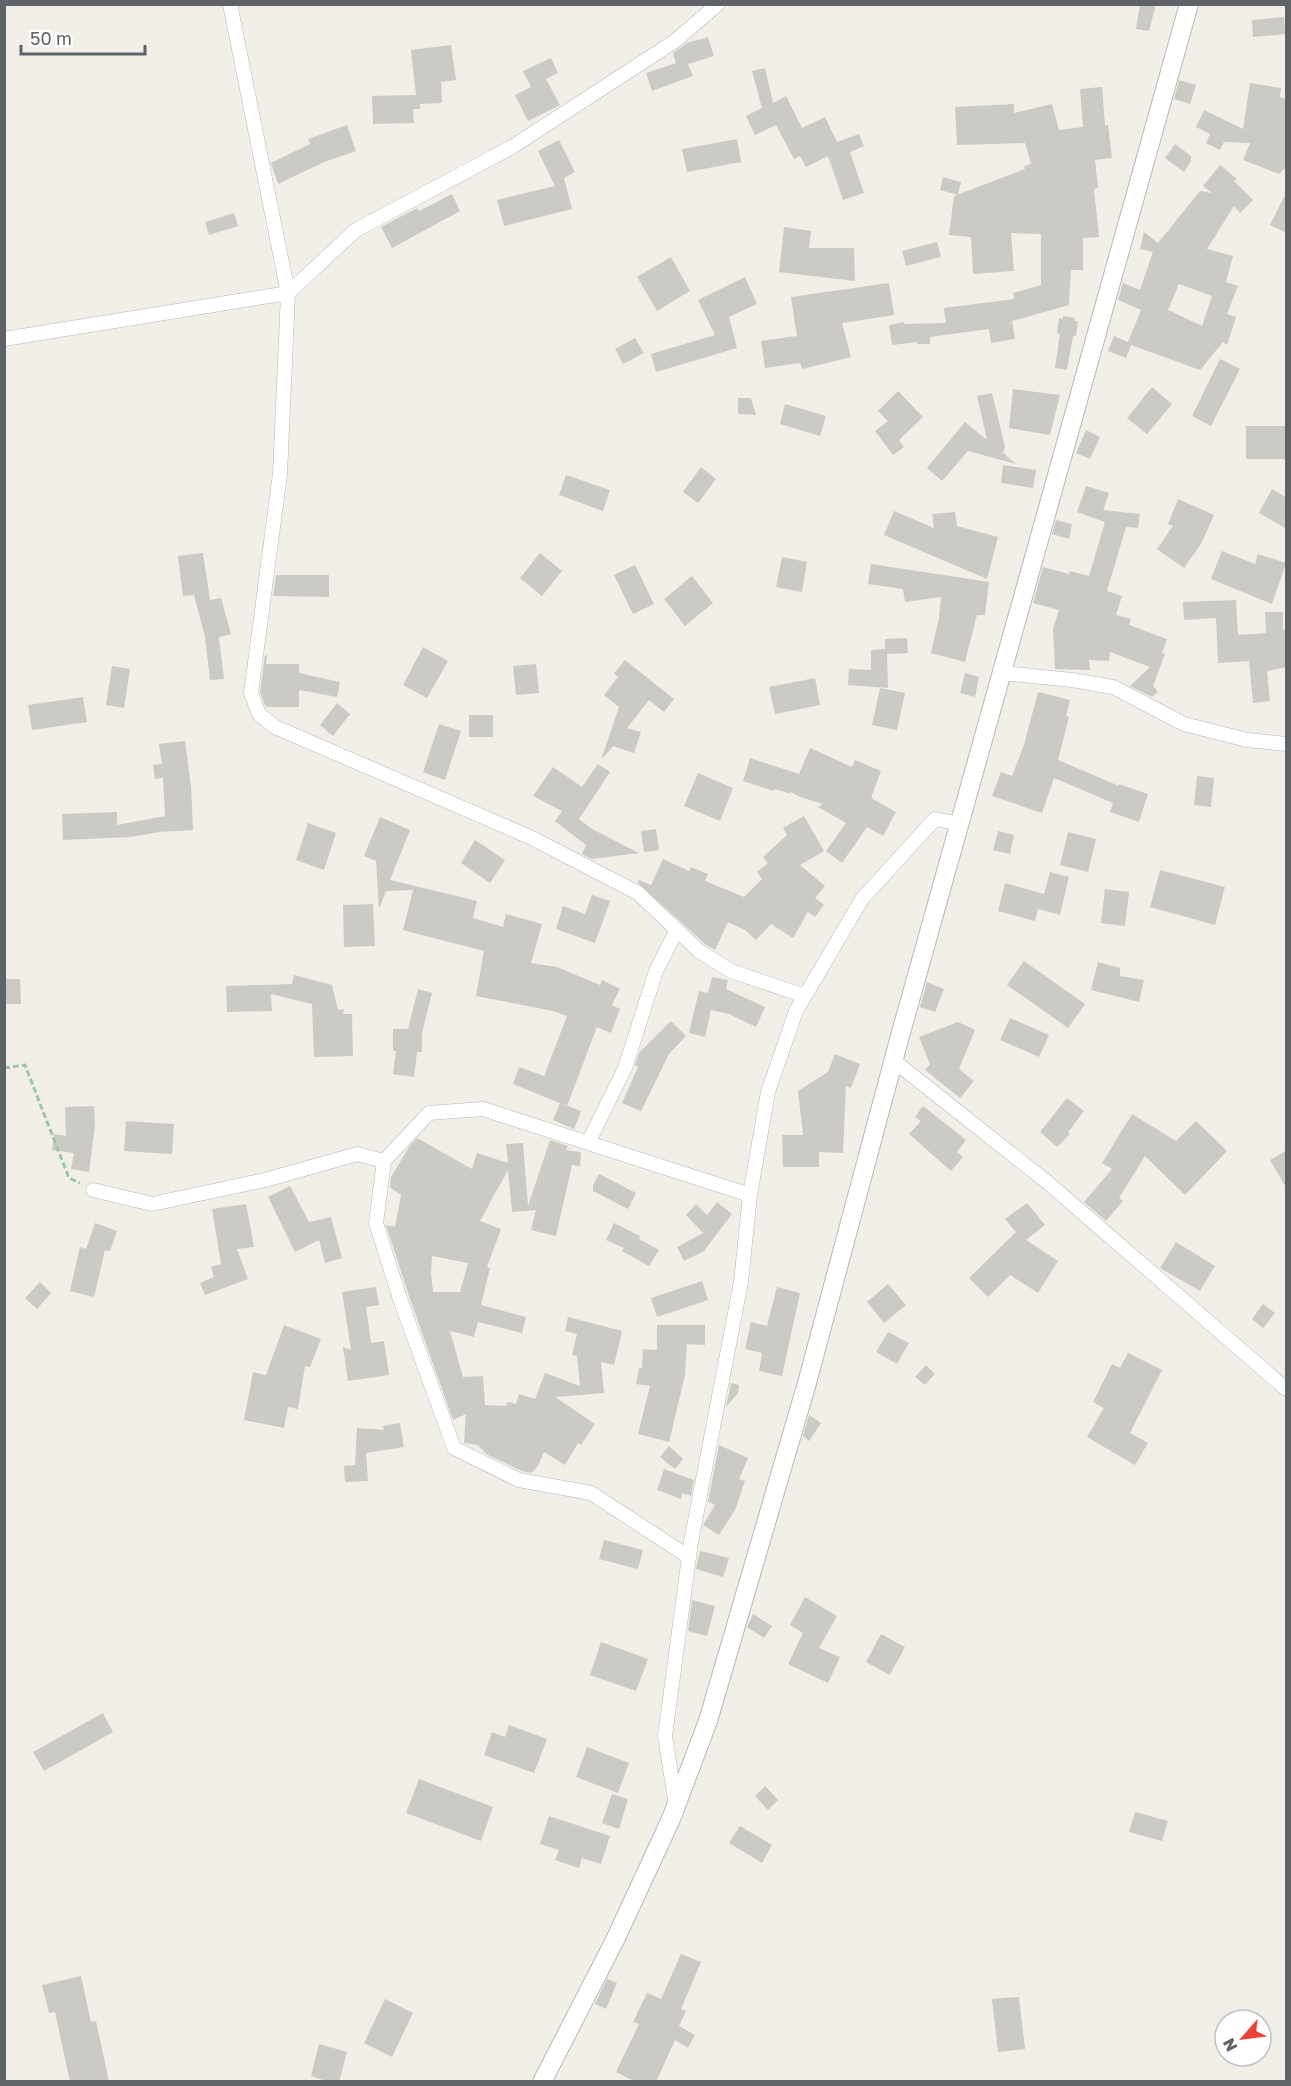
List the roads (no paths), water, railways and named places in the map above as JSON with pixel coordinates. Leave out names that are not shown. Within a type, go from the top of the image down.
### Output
[{"type":"street","points":[[230,4],[288,293],[280,474],[251,693],[259,714],[275,728],[530,837],[638,893],[699,951],[731,971],[805,996]]},
{"type":"street","points":[[4,339],[288,293],[357,230],[512,147],[675,41],[718,4]]},
{"type":"street","points":[[542,2082],[615,1940],[675,1806],[708,1721],[807,1383],[894,1060],[1189,4]]},
{"type":"street","points":[[1002,674],[1072,680],[1113,687],[1184,724],[1247,741],[1287,744]]},
{"type":"street","points":[[675,1806],[664,1736],[689,1557],[741,1281],[750,1195],[768,1092],[796,1011],[862,898],[935,819],[960,824]]},
{"type":"street","points":[[588,1143],[625,1068],[656,971],[676,930]]},
{"type":"street","points":[[894,1060],[1047,1182],[1287,1389]]},
{"type":"street","points":[[689,1557],[591,1493],[519,1480],[454,1448],[399,1299],[376,1222],[384,1161],[429,1113],[483,1109],[750,1195]]},
{"type":"street","points":[[93,1190],[152,1204],[265,1180],[357,1154],[384,1161]]}]
